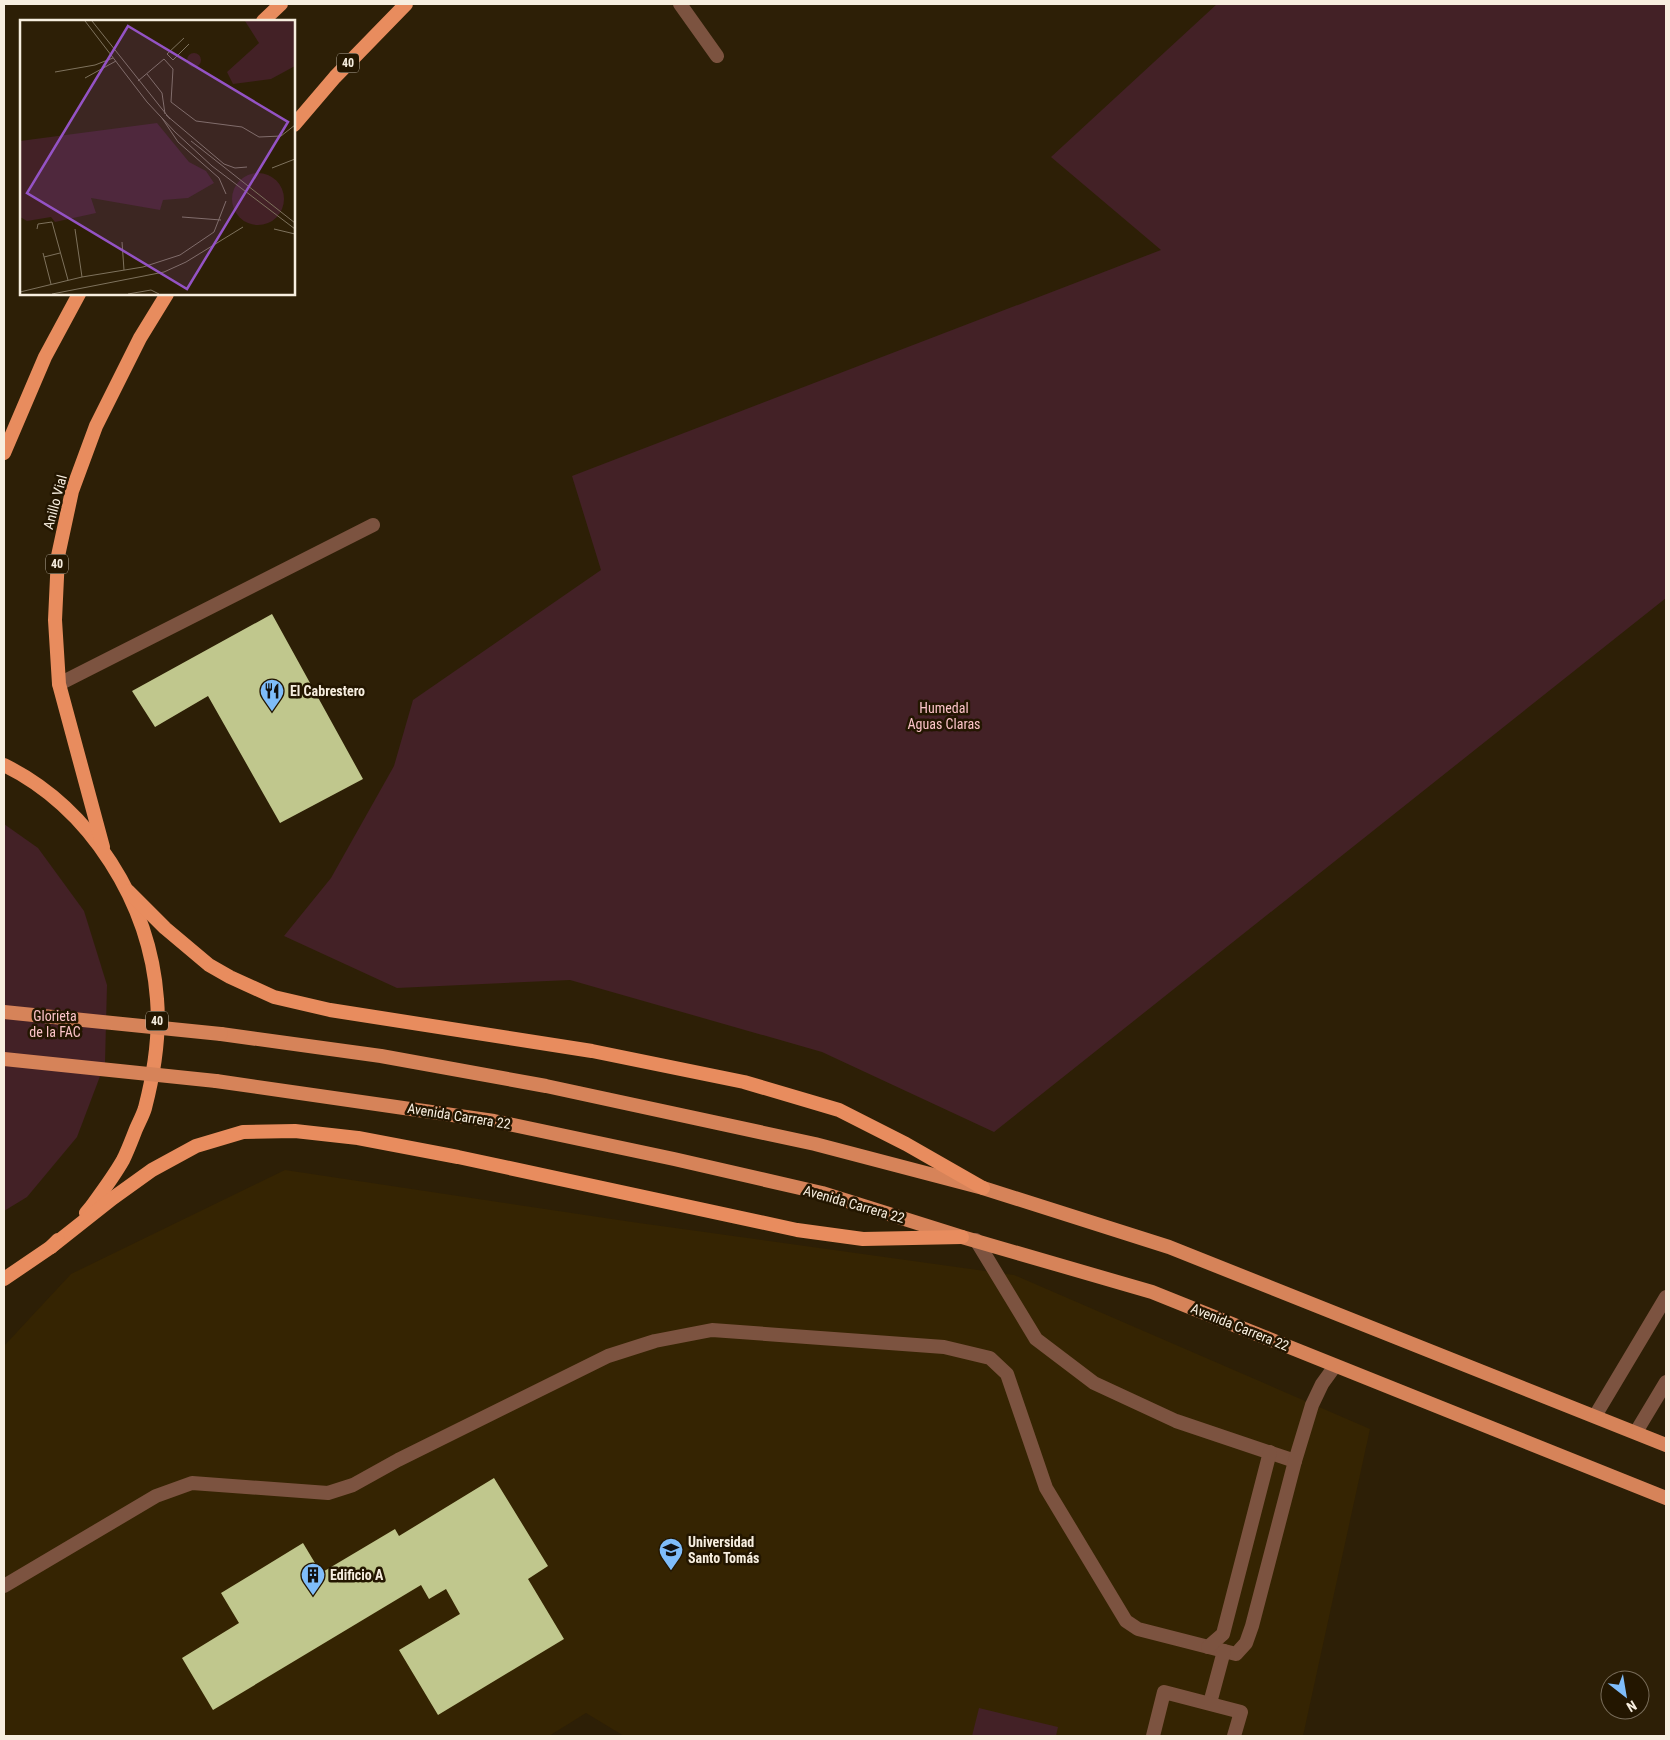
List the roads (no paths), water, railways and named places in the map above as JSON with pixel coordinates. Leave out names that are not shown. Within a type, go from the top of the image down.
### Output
[{"type":"highway","points":[[264,20],[281,4]]},
{"type":"highway","name":"40","points":[[295,125],[335,77],[406,4]]},
{"type":"highway","points":[[4,453],[45,357],[78,295]]},
{"type":"highway","name":"Anillo Vial","points":[[105,853],[59,684],[55,620],[58,556],[72,491],[96,426],[140,338],[166,295]]},
{"type":"highway","name":"40","points":[[4,765],[47,792],[78,820],[105,853],[128,891],[148,944],[157,999],[156,1054],[147,1100],[123,1161],[91,1207],[52,1247],[4,1279]]},
{"type":"highway","points":[[128,891],[165,928],[209,965],[274,997],[330,1010],[592,1051],[744,1082],[839,1110],[906,1144],[983,1188]]},
{"type":"highway","points":[[52,1247],[152,1170],[196,1146],[243,1132],[295,1131],[358,1138],[458,1157],[797,1230],[863,1239],[962,1237]]},
{"type":"main road","points":[[4,1012],[221,1034],[381,1056],[546,1086],[815,1144],[983,1188],[1169,1247],[1666,1445]]},
{"type":"main road","name":"Avenida Carrera 22","points":[[4,1059],[216,1081],[494,1121],[665,1157],[822,1193],[962,1237],[1152,1292],[1666,1498]]},
{"type":"lane","points":[[680,4],[717,56]]},
{"type":"lane","points":[[59,684],[373,525]]},
{"type":"lane","points":[[976,1240],[1036,1339],[1094,1383],[1176,1421],[1295,1461]]},
{"type":"lane","points":[[1595,1416],[1666,1297]]},
{"type":"lane","points":[[4,1586],[156,1496],[192,1483],[328,1493],[345,1488],[608,1356],[655,1341],[712,1330],[944,1348],[990,1358],[1007,1374],[1046,1488],[1126,1621],[1138,1629],[1230,1652]]},
{"type":"lane","points":[[1210,1703],[1230,1652],[1246,1643],[1312,1405],[1322,1384],[1336,1366]]},
{"type":"lane","points":[[1636,1432],[1666,1382]]},
{"type":"lane","points":[[1208,1647],[1223,1634],[1270,1452]]},
{"type":"lane","points":[[1153,1736],[1164,1692],[1241,1712],[1234,1736]]},
{"type":"place","name":"El Cabrestero","points":[[272,712]]},
{"type":"place","name":"Universidad Santo Tomás","points":[[671,1571]]},
{"type":"place","name":"Edificio A","points":[[313,1596]]},
{"type":"park label","name":"Humedal Aguas Claras","points":[[944,716]]},
{"type":"park label","name":"Glorieta de la FAC","points":[[55,1024]]}]
